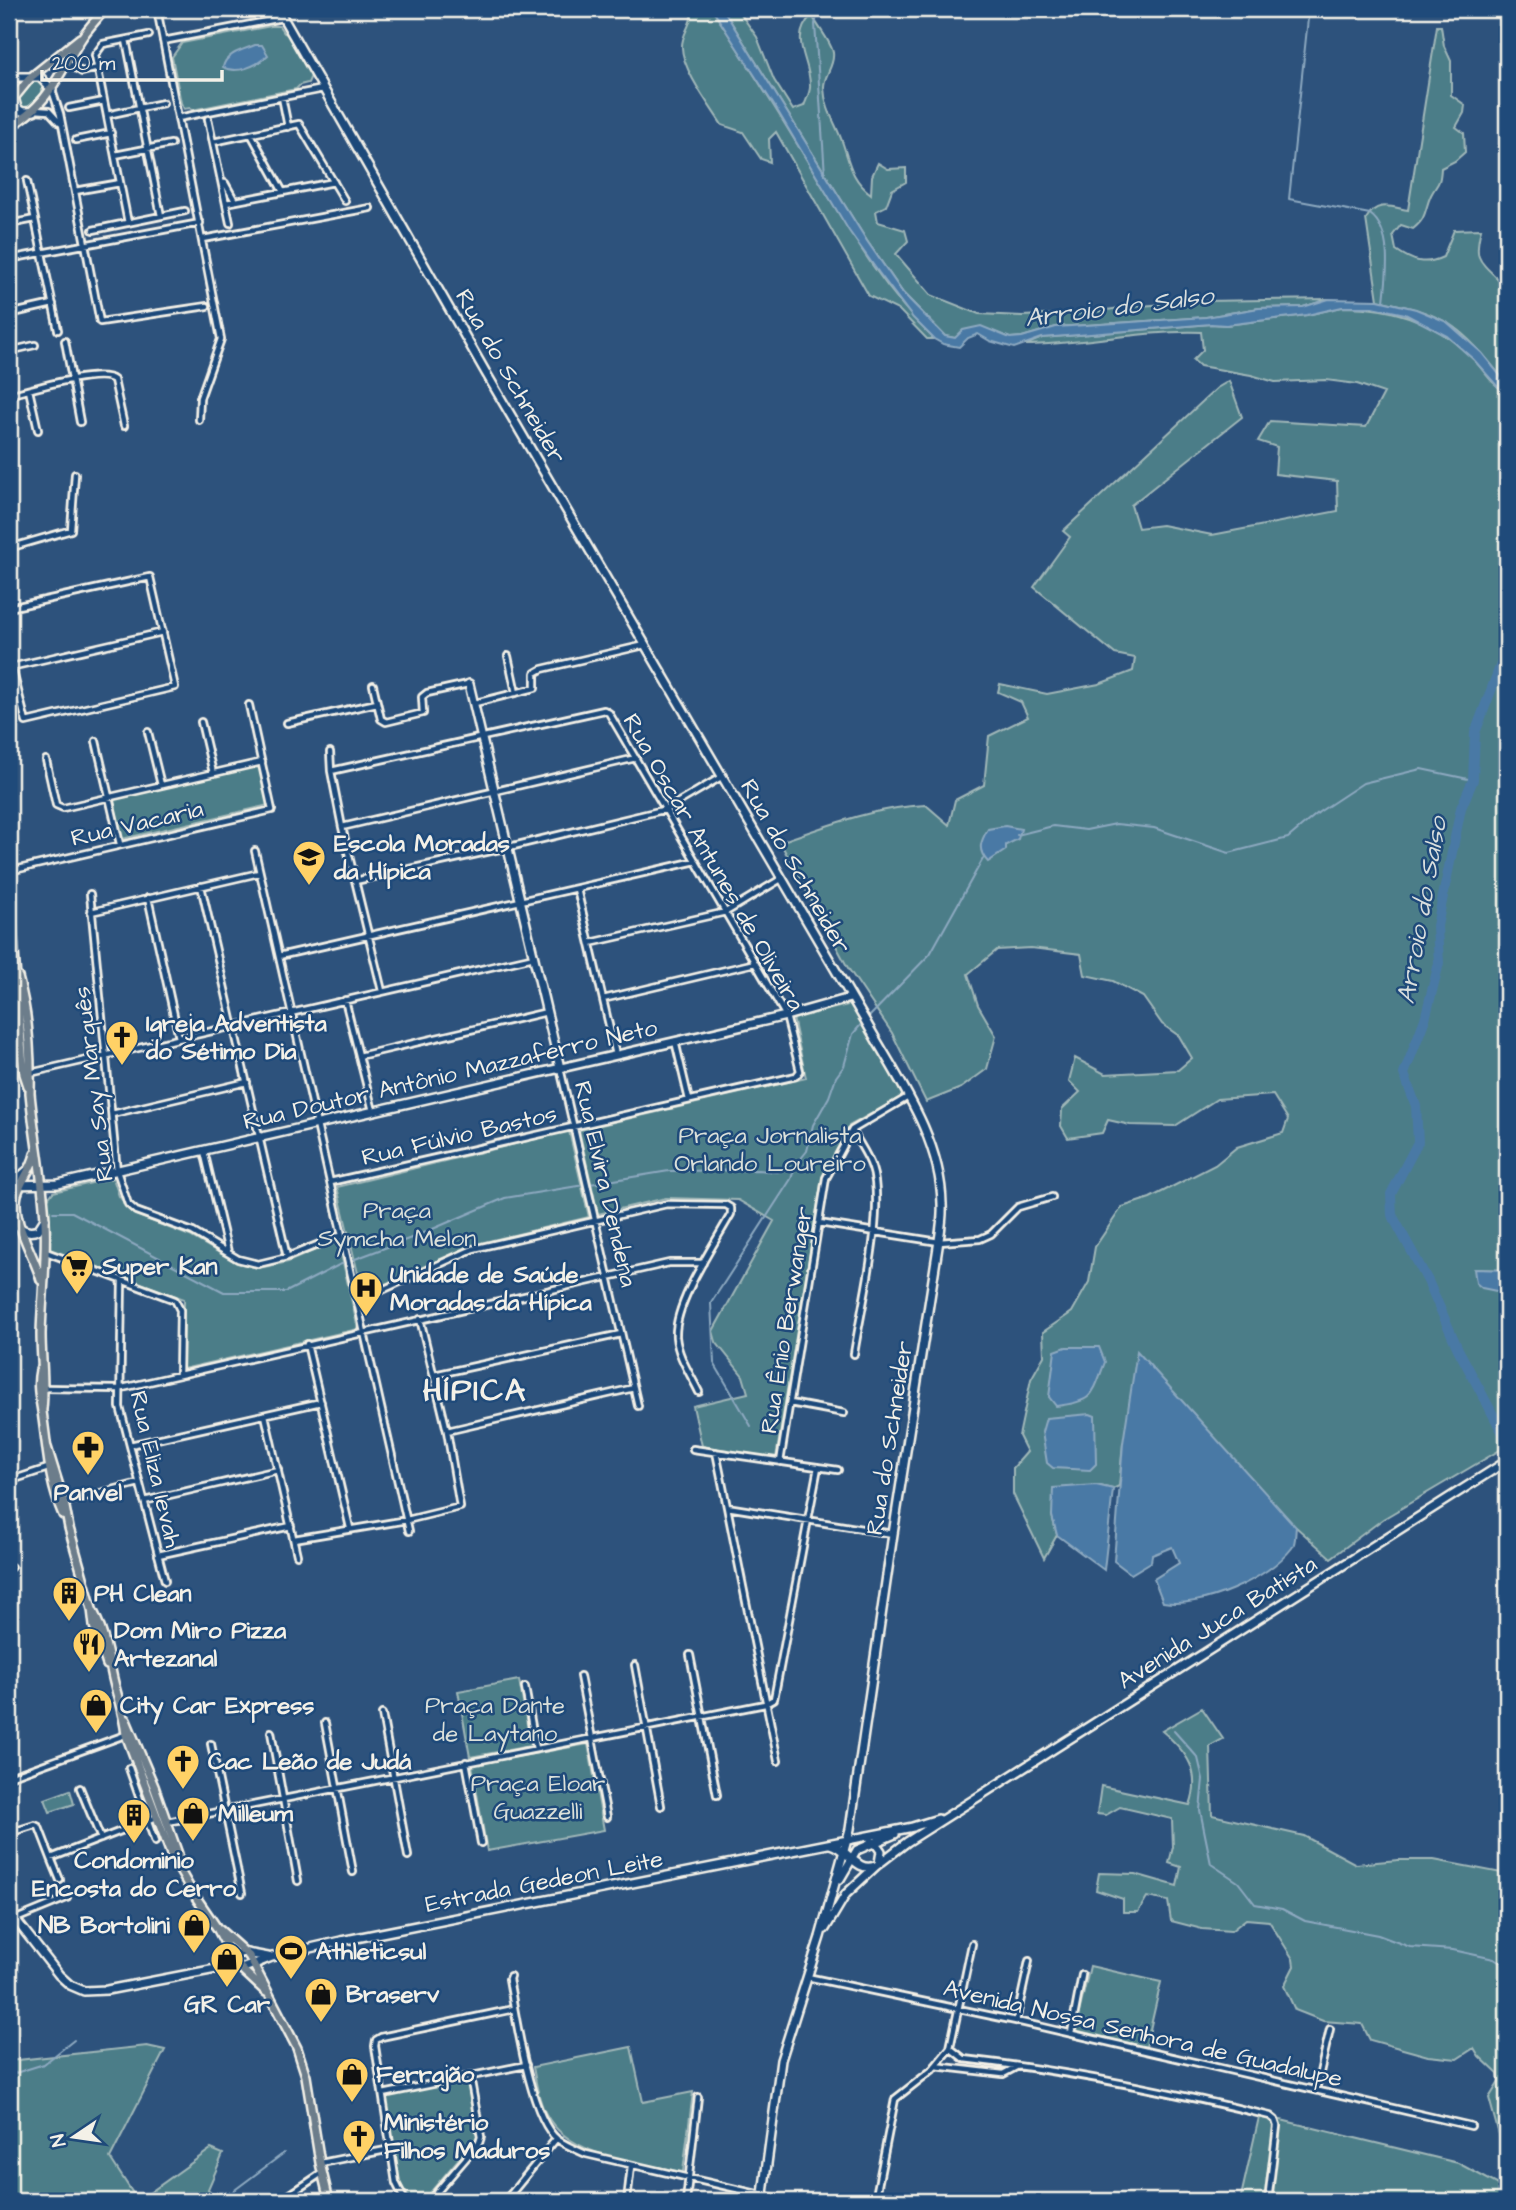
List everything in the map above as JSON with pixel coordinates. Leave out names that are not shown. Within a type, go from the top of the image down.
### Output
[{"type":"main road","points":[[9,127],[35,110],[52,90],[83,35],[105,9]]},
{"type":"main road","points":[[9,104],[31,77],[83,35]]},
{"type":"main road","points":[[9,855],[9,894],[18,977],[16,997],[45,1219],[41,1388],[51,1467],[92,1609],[100,1624],[105,1652],[124,1716],[161,1821],[178,1854],[181,1870],[232,1957],[266,1992]]},
{"type":"main road","points":[[36,1150],[20,1185],[16,1199],[16,1216],[36,1262],[43,1288]]},
{"type":"main road","points":[[217,1928],[246,1952],[297,2048],[306,2076],[321,2173],[329,2201]]},
{"type":"street","points":[[157,9],[221,339],[200,398],[199,420]]},
{"type":"street","name":"Rua do Schneider","points":[[278,9],[864,1020],[908,1097],[934,1151],[943,1205],[939,1242],[850,1829],[844,1850]]},
{"type":"street","points":[[163,41],[283,18]]},
{"type":"street","points":[[128,223],[95,55],[103,44],[149,35]]},
{"type":"street","points":[[126,40],[161,216]]},
{"type":"street","points":[[67,63],[82,72],[97,68]]},
{"type":"street","points":[[9,77],[44,79],[57,102],[100,322],[207,306]]},
{"type":"street","points":[[9,84],[14,103],[19,110],[43,110],[54,115],[62,128]]},
{"type":"street","points":[[178,118],[323,89]]},
{"type":"street","points":[[282,97],[288,127]]},
{"type":"street","points":[[69,108],[104,101]]},
{"type":"street","points":[[107,115],[163,103]]},
{"type":"street","points":[[208,119],[230,223]]},
{"type":"street","points":[[213,142],[299,124],[345,201]]},
{"type":"street","points":[[76,140],[111,133]]},
{"type":"street","points":[[251,134],[283,192]]},
{"type":"street","points":[[115,155],[171,144]]},
{"type":"street","points":[[27,181],[58,330]]},
{"type":"street","points":[[226,203],[334,182]]},
{"type":"street","points":[[75,191],[120,183]]},
{"type":"street","points":[[222,183],[225,183],[235,201]]},
{"type":"street","points":[[203,239],[370,208]]},
{"type":"street","points":[[93,230],[185,211]]},
{"type":"street","points":[[9,224],[35,219]]},
{"type":"street","points":[[9,259],[200,223]]},
{"type":"street","points":[[9,314],[53,304]]},
{"type":"street","points":[[65,341],[80,422]]},
{"type":"street","points":[[9,351],[35,345]]},
{"type":"street","points":[[9,395],[72,379],[112,377],[124,426]]},
{"type":"street","points":[[29,390],[38,430]]},
{"type":"street","points":[[9,548],[71,530],[75,474]]},
{"type":"street","points":[[9,608],[149,577],[175,687],[26,722],[11,674],[9,658]]},
{"type":"street","points":[[12,667],[163,632]]},
{"type":"street","points":[[475,703],[535,688],[536,673],[542,668],[645,645]]},
{"type":"street","points":[[508,656],[516,693]]},
{"type":"street","points":[[373,685],[383,721],[424,713],[424,695],[469,684]]},
{"type":"street","name":"Rua Elvira Dendena","points":[[469,684],[522,901],[638,1406]]},
{"type":"street","points":[[286,723],[377,703]]},
{"type":"street","points":[[46,760],[56,805],[59,808],[262,762],[249,705]]},
{"type":"street","name":"Rua Oscar Antunes de Oliveira","points":[[483,736],[604,710],[609,713],[667,808],[786,1016],[799,1074]]},
{"type":"street","points":[[201,722],[213,773]]},
{"type":"street","points":[[148,732],[161,785]]},
{"type":"street","points":[[331,771],[483,736]]},
{"type":"street","points":[[96,741],[120,844]]},
{"type":"street","points":[[330,752],[342,827],[382,991]]},
{"type":"street","points":[[342,827],[636,758]]},
{"type":"street","name":"Rua Vacaria","points":[[9,871],[272,810],[262,762]]},
{"type":"street","points":[[355,881],[667,808],[721,777]]},
{"type":"street","points":[[255,851],[410,1531]]},
{"type":"street","points":[[279,956],[696,861]]},
{"type":"street","points":[[91,912],[259,873]]},
{"type":"street","points":[[590,943],[726,912],[781,879]]},
{"type":"street","points":[[201,886],[287,1257]]},
{"type":"street","points":[[577,889],[616,1055]]},
{"type":"street","name":"Rua Say Marquês","points":[[90,894],[117,1171],[128,1204],[136,1211],[193,1232],[238,1259],[258,1264],[287,1257],[342,1235]]},
{"type":"street","points":[[148,898],[179,1038]]},
{"type":"street","points":[[27,1073],[534,957]]},
{"type":"street","points":[[603,999],[755,963]]},
{"type":"street","name":"Rua Doutor Antônio Mazzaferro Neto","points":[[9,1183],[20,1185],[42,1181],[58,1184],[786,1016],[850,998]]},
{"type":"street","points":[[345,999],[373,1111]]},
{"type":"street","points":[[359,1056],[547,1012]]},
{"type":"street","points":[[676,1041],[689,1100]]},
{"type":"street","name":"Rua Fúlvio Bastos","points":[[330,1182],[799,1074]]},
{"type":"street","points":[[112,1114],[247,1082]]},
{"type":"street","points":[[854,1354],[874,1232],[877,1194],[872,1167],[852,1130],[908,1097]]},
{"type":"street","name":"Rua Ênio Berwanger","points":[[780,1462],[826,1178],[852,1130]]},
{"type":"street","points":[[204,1151],[228,1253]]},
{"type":"street","points":[[9,1183],[29,1169]]},
{"type":"street","name":"Rua Doutor Antônio Mazzaferro Neto","points":[[43,1196],[58,1184]]},
{"type":"street","points":[[819,1223],[939,1242],[980,1238],[990,1234],[1018,1207],[1052,1198]]},
{"type":"street","points":[[358,1301],[473,1250],[667,1204],[726,1205],[731,1208],[731,1214],[679,1314],[676,1337],[680,1354],[699,1392]]},
{"type":"street","points":[[9,1217],[21,1229],[29,1232],[38,1230],[45,1219]]},
{"type":"street","points":[[46,1252],[175,1300],[179,1304],[179,1374]]},
{"type":"street","points":[[41,1388],[118,1389],[669,1263],[703,1264]]},
{"type":"street","name":"Rua Eliza Ievah","points":[[122,1281],[118,1389],[120,1407],[164,1581]]},
{"type":"street","points":[[294,1539],[407,1520],[460,1507],[447,1431],[420,1318]]},
{"type":"street","points":[[434,1375],[621,1334]]},
{"type":"street","points":[[307,1344],[351,1528]]},
{"type":"street","points":[[447,1431],[634,1388]]},
{"type":"street","points":[[130,1445],[321,1402]]},
{"type":"street","points":[[790,1403],[844,1413]]},
{"type":"street","points":[[265,1415],[298,1555]]},
{"type":"street","points":[[693,1449],[838,1470]]},
{"type":"street","points":[[716,1452],[778,1761]]},
{"type":"street","name":"Avenida Juca Batista","points":[[820,1937],[846,1894],[907,1842],[1506,1462]]},
{"type":"street","points":[[9,1481],[51,1467]]},
{"type":"street","points":[[51,1858],[147,1821],[161,1821],[226,1809],[765,1704],[774,1699],[818,1467]]},
{"type":"street","points":[[144,1501],[278,1470]]},
{"type":"street","points":[[62,1503],[139,1483]]},
{"type":"street","points":[[727,1507],[893,1534]]},
{"type":"street","points":[[158,1555],[291,1526]]},
{"type":"street","points":[[690,1655],[718,1795]]},
{"type":"street","points":[[635,1665],[661,1806]]},
{"type":"street","points":[[580,1676],[607,1817]]},
{"type":"street","points":[[525,1688],[536,1749]]},
{"type":"street","points":[[382,1714],[408,1856]]},
{"type":"street","points":[[325,1723],[353,1872]]},
{"type":"street","points":[[271,1732],[298,1881]]},
{"type":"street","points":[[9,1777],[130,1733]]},
{"type":"street","points":[[211,1744],[242,1893]]},
{"type":"street","points":[[466,1762],[481,1843]]},
{"type":"street","points":[[129,1768],[155,1842]]},
{"type":"street","points":[[80,1788],[101,1839]]},
{"type":"street","name":"Avenida Juca Batista","points":[[832,1895],[851,1857],[864,1845],[948,1816]]},
{"type":"street","points":[[9,1833],[35,1825],[39,1828],[60,1880]]},
{"type":"street","name":"Avenida Juca Batista","points":[[847,1839],[913,1827]]},
{"type":"street","points":[[824,1843],[844,1850],[864,1868],[876,1866],[881,1855],[879,1847],[858,1838],[850,1829]]},
{"type":"street","name":"Estrada Gedeon Leite","points":[[9,1911],[59,1975],[70,1985],[84,1991],[107,1990],[220,1968],[240,1968],[272,1957],[847,1839]]},
{"type":"street","name":"Avenida Juca Batista","points":[[763,2198],[781,2060],[844,1850]]},
{"type":"street","points":[[16,1919],[67,1898]]},
{"type":"street","points":[[875,2201],[895,2099],[935,2066],[950,2048],[972,1944]]},
{"type":"street","points":[[220,1968],[236,1954],[246,1952]]},
{"type":"street","name":"Estrada Gedeon Leite","points":[[246,1952],[272,1957]]},
{"type":"street","points":[[1016,2021],[1029,1961]]},
{"type":"street","points":[[1070,2033],[1082,1975]]},
{"type":"street","points":[[510,1976],[526,2065],[541,2118],[556,2139],[586,2154],[763,2198],[788,2201]]},
{"type":"street","name":"Avenida Nossa Senhora de Guadalupe","points":[[806,1977],[1070,2033],[1471,2126]]},
{"type":"street","points":[[405,2201],[396,2183],[376,2040],[514,2009]]},
{"type":"street","points":[[1316,2090],[1330,2029]]},
{"type":"street","points":[[950,2048],[964,2059],[1019,2065],[1188,2096],[1270,2116],[1277,2126],[1268,2201]]},
{"type":"street","points":[[383,2094],[526,2065]]},
{"type":"street","points":[[935,2066],[1003,2074],[1019,2065]]},
{"type":"street","points":[[429,2201],[480,2143],[470,2076]]},
{"type":"street","points":[[686,2201],[698,2097]]},
{"type":"street","points":[[506,2201],[556,2139]]},
{"type":"street","points":[[320,2163],[391,2149]]},
{"type":"street","points":[[627,2201],[631,2166]]},
{"type":"street","points":[[281,2201],[321,2173]]},
{"type":"green space","points":[[691,9],[712,9],[867,257],[898,300],[934,339],[927,339],[900,311],[869,296],[776,132],[769,139],[770,162],[761,159],[743,132],[722,125],[697,87],[683,55],[682,46],[691,18]]},
{"type":"green space","points":[[723,9],[737,9],[757,37],[774,80],[793,110],[804,106],[810,90],[801,41],[805,24],[812,15],[832,49],[833,58],[824,84],[825,96],[856,178],[871,194],[872,176],[878,163],[888,169],[906,168],[906,182],[892,190],[886,206],[876,211],[878,222],[905,230],[908,241],[896,254],[931,295],[979,314],[1022,316],[1086,313],[1204,301],[1329,299],[1303,307],[1259,308],[1206,317],[1056,327],[1022,337],[1010,338],[981,327],[955,338],[945,336],[903,293],[867,241]]},
{"type":"green space","points":[[279,26],[287,34],[311,76],[308,83],[296,89],[192,110],[184,109],[172,57],[182,43]]},
{"type":"green space","points":[[1437,26],[1441,26],[1444,46],[1451,61],[1451,95],[1465,105],[1464,113],[1456,127],[1464,133],[1465,152],[1441,168],[1439,181],[1418,225],[1413,229],[1401,225],[1393,235],[1396,250],[1407,257],[1424,262],[1443,257],[1454,230],[1481,229],[1479,257],[1498,279],[1507,276],[1507,384],[1479,350],[1455,328],[1421,311],[1378,300],[1366,219],[1380,207],[1408,210]]},
{"type":"green space","points":[[35,81],[42,84],[42,93],[31,106],[20,105],[20,96]]},
{"type":"green space","points":[[1342,307],[1398,314],[1431,327],[1462,348],[1494,383],[1507,391],[1507,1270],[1475,1269],[1506,1292],[1507,1289],[1507,1437],[1502,1436],[1503,1447],[1500,1450],[1383,1519],[1331,1558],[1296,1527],[1123,1443],[1119,1486],[1113,1489],[1096,1485],[1052,1516],[1057,1535],[1044,1558],[1013,1494],[1013,1468],[1027,1452],[1019,1436],[1031,1379],[1044,1356],[1043,1332],[1072,1312],[1089,1282],[1095,1247],[1122,1207],[1150,1198],[1215,1165],[1237,1147],[1283,1133],[1288,1119],[1273,1095],[1217,1099],[1175,1126],[1130,1125],[1108,1120],[1102,1133],[1068,1138],[1061,1126],[1062,1109],[1080,1092],[1069,1081],[1075,1058],[1105,1074],[1178,1070],[1192,1058],[1179,1036],[1162,1024],[1143,997],[1113,981],[1085,975],[1081,954],[1031,948],[997,950],[968,974],[978,1005],[996,1036],[987,1069],[961,1088],[926,1102],[892,1033],[848,968],[780,842],[852,818],[907,806],[926,805],[949,825],[955,800],[984,785],[989,736],[1028,717],[1021,702],[998,692],[1000,684],[1047,694],[1099,684],[1133,671],[1135,658],[1115,654],[1034,587],[1070,537],[1063,531],[1217,388],[1229,381],[1242,417],[1131,505],[1138,528],[1162,525],[1212,535],[1338,511],[1337,481],[1275,474],[1277,447],[1258,441],[1270,421],[1366,427],[1384,393],[1357,384],[1326,380],[1275,382],[1200,366],[1193,360],[1203,350],[1201,332],[1157,333],[1025,345],[1042,338],[1226,325],[1307,315]]},
{"type":"green space","points":[[260,765],[269,805],[122,839],[113,798]]},
{"type":"green space","name":"Praça Jornalista Orlando Loureiro","points":[[852,1004],[903,1096],[849,1126],[822,1178],[776,1458],[702,1446],[693,1406],[748,1393],[743,1376],[716,1342],[713,1331],[774,1221],[738,1200],[666,1198],[598,1214],[579,1130],[806,1078],[793,1018]]},
{"type":"green space","name":"Praça Symcha Melon","points":[[569,1131],[589,1217],[472,1245],[363,1294],[337,1187]]},
{"type":"green space","points":[[113,1178],[119,1196],[133,1214],[190,1236],[237,1263],[259,1268],[288,1262],[338,1240],[358,1329],[183,1369],[184,1299],[48,1249],[45,1203],[53,1192]]},
{"type":"green space","name":"Praça Dante de Laytano","points":[[519,1680],[531,1746],[470,1757],[458,1691]]},
{"type":"green space","points":[[1202,1708],[1223,1739],[1210,1746],[1212,1815],[1304,1836],[1356,1864],[1434,1860],[1507,1874],[1507,2164],[1489,2098],[1499,2082],[1498,2074],[1474,2048],[1457,2059],[1428,2056],[1370,2040],[1362,2024],[1323,2021],[1295,2010],[1284,1986],[1294,1966],[1293,1959],[1269,1921],[1246,1919],[1231,1931],[1202,1929],[1171,1921],[1168,1901],[1147,1897],[1138,1912],[1123,1912],[1123,1899],[1096,1890],[1099,1873],[1135,1874],[1177,1886],[1181,1867],[1169,1863],[1173,1847],[1172,1819],[1120,1807],[1106,1815],[1097,1814],[1101,1786],[1190,1805],[1194,1782],[1190,1764],[1179,1747],[1162,1731]]},
{"type":"green space","name":"Praça Eloar Guazzelli","points":[[588,1744],[604,1830],[487,1851],[472,1765]]},
{"type":"green space","points":[[70,1790],[74,1804],[50,1812],[45,1799]]},
{"type":"green space","points":[[1090,1966],[1161,1982],[1146,2047],[1075,2030]]},
{"type":"green space","points":[[147,2046],[165,2050],[110,2158],[138,2201],[9,2201],[9,2061]]},
{"type":"green space","points":[[631,2047],[643,2102],[693,2092],[683,2172],[626,2161],[588,2149],[557,2129],[543,2109],[533,2067]]},
{"type":"green space","points":[[467,2080],[478,2136],[423,2201],[411,2201],[399,2181],[386,2095]]},
{"type":"green space","points":[[1259,2117],[1458,2163],[1504,2188],[1507,2166],[1507,2201],[1240,2201]]},
{"type":"green space","points":[[211,2149],[223,2154],[208,2189],[217,2201],[138,2201]]},
{"type":"water","points":[[712,9],[723,9],[867,241],[903,293],[945,336],[955,338],[963,330],[981,326],[1010,338],[1056,327],[1206,317],[1259,308],[1303,307],[1329,299],[1378,300],[1416,309],[1447,322],[1482,353],[1507,384],[1507,391],[1498,387],[1474,360],[1447,336],[1405,314],[1372,307],[1342,307],[1307,315],[1226,325],[1042,338],[1014,348],[990,341],[978,334],[968,338],[959,347],[943,344],[934,339],[913,318],[849,231],[777,110]]},
{"type":"water","points":[[255,45],[262,45],[268,55],[258,63],[234,70],[223,67],[231,55]]},
{"type":"water","points":[[1005,826],[1021,829],[1018,839],[1006,845],[1006,850],[988,862],[981,850],[983,838],[988,829]]},
{"type":"water","points":[[1474,1269],[1507,1270],[1506,1293],[1482,1288],[1476,1283]]},
{"type":"water","points":[[1066,1347],[1099,1347],[1105,1362],[1090,1395],[1078,1402],[1056,1406],[1049,1397],[1055,1351]]},
{"type":"water","points":[[1137,1351],[1296,1527],[1293,1546],[1281,1560],[1251,1581],[1196,1601],[1163,1602],[1154,1579],[1179,1563],[1172,1547],[1152,1555],[1151,1562],[1131,1574],[1114,1561],[1123,1443]]},
{"type":"water","points":[[1090,1414],[1095,1416],[1096,1464],[1090,1470],[1053,1468],[1047,1463],[1042,1432],[1046,1418]]},
{"type":"water","points":[[1096,1485],[1113,1489],[1104,1570],[1057,1535],[1052,1516],[1053,1488]]},
{"type":"waterway","points":[[819,9],[815,24],[825,175]]},
{"type":"waterway","points":[[1309,9],[1289,199],[1370,214],[1382,231],[1387,254],[1384,301]]},
{"type":"waterway","name":"Arroio do Salso","points":[[1507,648],[1475,733],[1473,780],[1461,808],[1437,926],[1439,963],[1425,1019],[1404,1074],[1416,1106],[1418,1142],[1391,1194],[1392,1215],[1428,1281],[1458,1349],[1507,1441]]},
{"type":"waterway","points":[[1017,835],[1053,826],[1086,830],[1116,824],[1154,828],[1229,853],[1288,838],[1319,812],[1363,783],[1421,769],[1473,780]]},
{"type":"waterway","points":[[867,1019],[930,954],[984,857]]},
{"type":"waterway","points":[[53,1212],[72,1212],[224,1292],[286,1292],[339,1265],[414,1237],[505,1198],[669,1171],[777,1172],[795,1166],[807,1151],[813,1125],[844,1066],[853,1034],[863,1022]]},
{"type":"waterway","points":[[751,1426],[714,1363],[711,1303],[791,1179],[795,1167]]},
{"type":"waterway","points":[[1174,1731],[1198,1758],[1203,1779],[1200,1810],[1211,1864],[1238,1882],[1255,1904],[1282,1909],[1305,1921],[1378,1935],[1410,1947],[1453,1950],[1494,1959],[1507,1967]]},
{"type":"waterway","points":[[9,2075],[44,2064],[74,2040]]},
{"type":"waterway","points":[[220,2201],[284,2153]]},
{"type":"place","name":"Escola Moradas da Hípica","points":[[309,887]]},
{"type":"place","name":"Igreja Adventista do Sétimo Dia","points":[[122,1067]]},
{"type":"place","name":"Super Kan","points":[[77,1296]]},
{"type":"place","name":"Unidade de Saúde Moradas da Hípica","points":[[366,1318]]},
{"type":"place","name":"Panvel","points":[[88,1477]]},
{"type":"place","name":"PH Clean","points":[[69,1623]]},
{"type":"place","name":"Dom Miro Pizza Artezanal","points":[[89,1674]]},
{"type":"place","name":"City Car Express","points":[[96,1735]]},
{"type":"place","name":"Cac Leão de Judá","points":[[183,1791]]},
{"type":"place","name":"Milleum","points":[[193,1843]]},
{"type":"place","name":"Condominio Encosta do Cerro","points":[[134,1845]]},
{"type":"place","name":"NB Bortolini","points":[[194,1955]]},
{"type":"place","name":"Athleticsul","points":[[291,1981]]},
{"type":"place","name":"GR Car","points":[[227,1989]]},
{"type":"place","name":"Braserv","points":[[321,2024]]},
{"type":"place","name":"Ferrajão","points":[[352,2104]]},
{"type":"place","name":"Ministério Filhos Maduros","points":[[359,2166]]},
{"type":"district","name":"HÍPICA","points":[[475,1389]]}]
